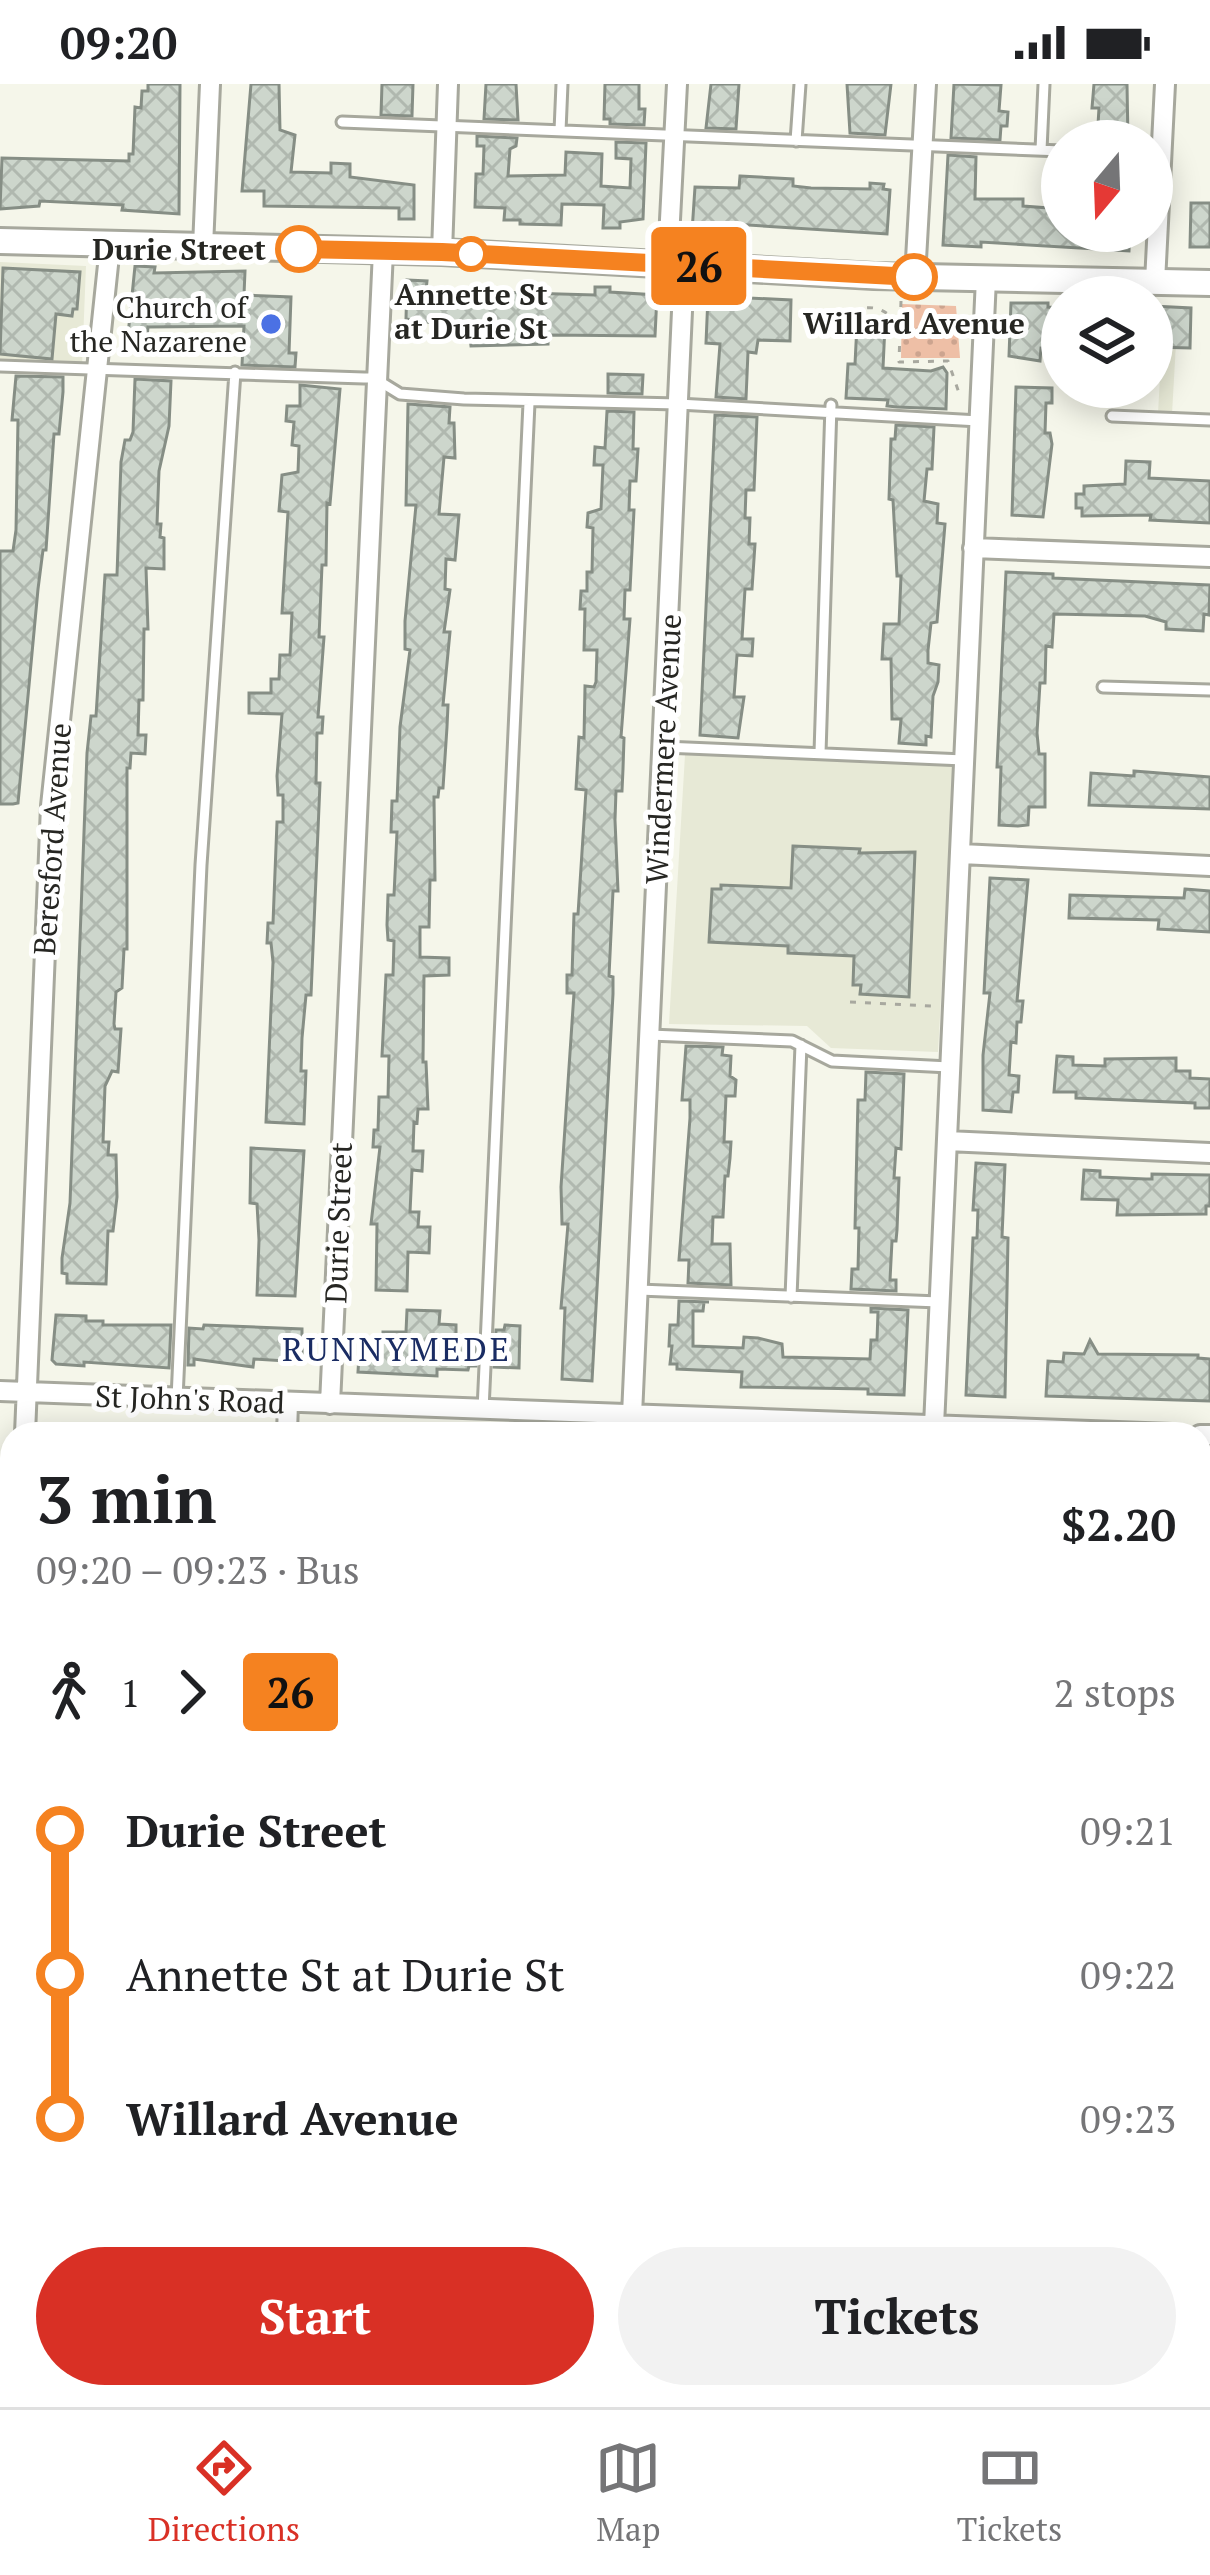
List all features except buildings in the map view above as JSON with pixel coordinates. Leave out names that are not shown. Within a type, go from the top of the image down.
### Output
[{"type":"street","points":[[202,248],[210,84]]},
{"type":"street","points":[[442,252],[448,84]]},
{"type":"street","name":"Windermere Avenue","points":[[632,1415],[683,289],[669,239],[676,84]]},
{"type":"street","points":[[908,285],[926,84]]},
{"type":"street","points":[[1161,120],[1165,84]]},
{"type":"street","points":[[0,241],[442,252],[678,264],[908,285],[1041,279]]},
{"type":"street","name":"Beresford Avenue","points":[[26,1422],[51,806],[110,246]]},
{"type":"street","name":"Durie Street","points":[[330,1404],[382,251]]},
{"type":"street","points":[[934,1422],[986,278]]},
{"type":"street","points":[[1173,282],[1210,283]]},
{"type":"street","points":[[973,548],[1210,557]]},
{"type":"street","points":[[961,854],[1210,866]]},
{"type":"street","points":[[947,1142],[1210,1153]]},
{"type":"street","name":"St John's Road","points":[[0,1391],[482,1410],[504,1419],[632,1415],[824,1422]]},
{"type":"street","points":[[287,1422],[288,1402]]},
{"type":"lane","points":[[560,131],[562,84]]},
{"type":"lane","points":[[796,141],[800,84]]},
{"type":"lane","points":[[1042,120],[1044,84]]},
{"type":"lane","points":[[342,122],[1041,150]]},
{"type":"lane","points":[[0,366],[374,378],[400,394],[529,403],[830,409],[979,421]]},
{"type":"lane","points":[[177,1399],[201,866],[235,372]]},
{"type":"lane","points":[[482,1410],[529,403]]},
{"type":"lane","points":[[820,753],[830,409]]},
{"type":"lane","points":[[1112,416],[1210,421]]},
{"type":"lane","points":[[1102,687],[1210,690]]},
{"type":"lane","points":[[664,747],[964,760]]},
{"type":"lane","points":[[650,1035],[801,1045],[832,1061],[949,1066]]},
{"type":"lane","points":[[791,1297],[801,1045]]},
{"type":"lane","points":[[639,1290],[939,1302]]},
{"type":"path","points":[[908,285],[899,362],[948,361],[956,393],[967,394]]},
{"type":"path","points":[[872,309],[873,293]]},
{"type":"path","points":[[856,317],[864,308],[883,309],[900,325]]},
{"type":"path","points":[[850,1002],[939,1006]]},
{"type":"shaded area","points":[[0,262],[86,266],[82,366],[0,363]]},
{"type":"shaded area","points":[[902,304],[956,306],[960,358],[901,358]]},
{"type":"shaded area","points":[[1173,307],[1178,308],[1173,396]]},
{"type":"shaded area","points":[[685,755],[954,761],[938,1052],[831,1048],[807,1026],[669,1024]]},
{"type":"bus line","name":"26","points":[[299,249],[914,277]]},
{"type":"place","name":"Durie Street","points":[[299,249]]},
{"type":"place","name":"Annette St at Durie St","points":[[471,254]]},
{"type":"place","name":"Willard Avenue","points":[[914,277]]},
{"type":"place","name":"Church of the Nazarene","points":[[271,324]]},
{"type":"district","name":"RUNNYMEDE","points":[[397,1348]]}]
